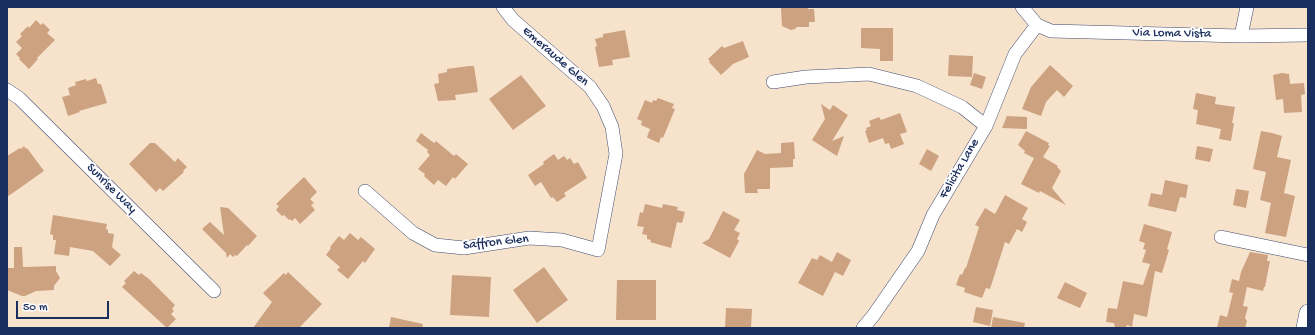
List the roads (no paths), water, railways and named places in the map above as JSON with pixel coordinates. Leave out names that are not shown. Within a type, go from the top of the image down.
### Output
[{"type":"main road","points":[[1305,328],[1308,313]]},
{"type":"street","name":"Emeraude Glen","points":[[504,7],[513,20],[590,87],[603,106],[612,127],[616,154],[598,250]]},
{"type":"street","points":[[1022,7],[1037,25]]},
{"type":"street","points":[[1241,36],[1247,7]]},
{"type":"street","name":"Via Loma Vista","points":[[1037,25],[1051,31],[1241,36],[1308,35]]},
{"type":"street","name":"Felicita Lane","points":[[863,328],[918,251],[933,215],[986,126],[1015,54],[1037,25]]},
{"type":"street","points":[[773,82],[806,77],[870,74],[917,86],[962,107],[986,126]]},
{"type":"street","name":"Sunrise Way","points":[[7,90],[19,98],[214,291]]},
{"type":"street","name":"Saffron Glen","points":[[365,191],[413,233],[435,245],[464,248],[528,238],[562,240],[598,250]]},
{"type":"street","points":[[1221,237],[1308,255]]}]
